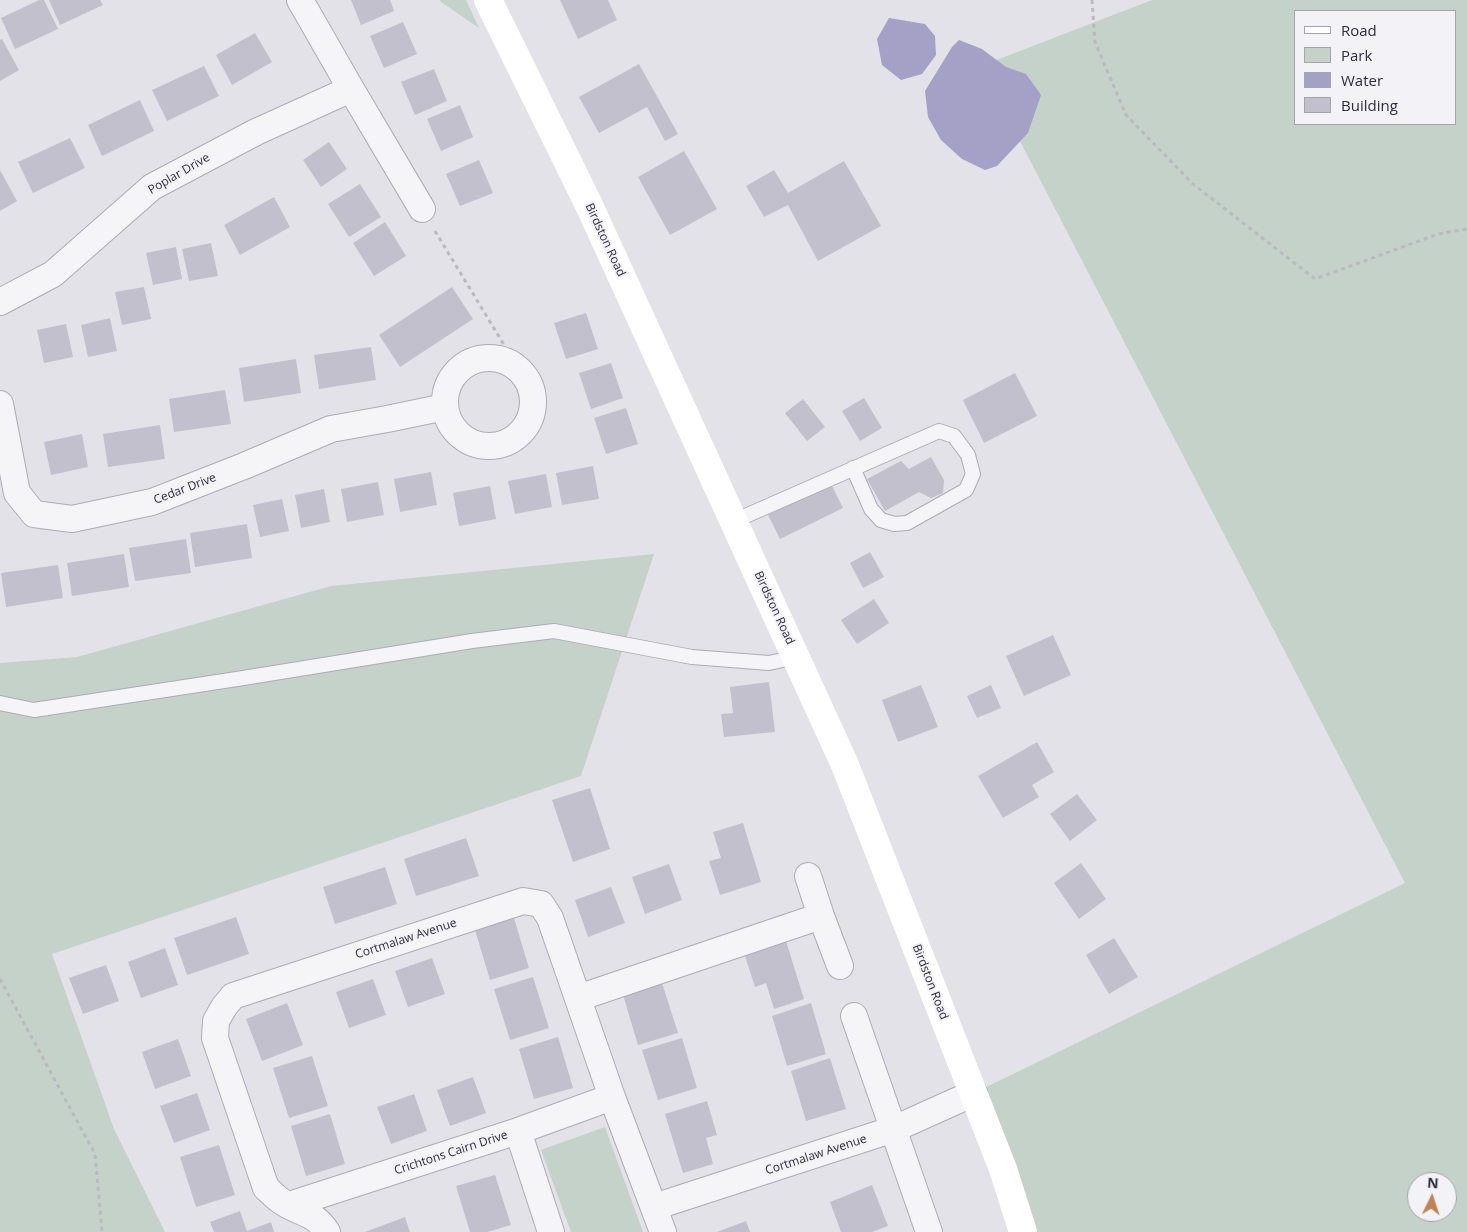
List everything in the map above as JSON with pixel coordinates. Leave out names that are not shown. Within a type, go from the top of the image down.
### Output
[{"type":"main road","name":"Birdston Road","points":[[488,0],[588,203],[845,765],[1003,1169],[1022,1232]]},
{"type":"street","points":[[300,0],[422,209]]},
{"type":"street","name":"Poplar Drive","points":[[0,302],[53,274],[152,187],[256,132],[351,89]]},
{"type":"street","points":[[490,357],[505,360],[518,368],[528,379],[533,394],[533,408],[529,422],[521,434],[509,442],[496,446],[481,446],[468,441],[457,432],[449,420],[445,407],[446,392],[452,378],[462,367],[475,360],[490,357]]},
{"type":"street","name":"Cedar Drive","points":[[0,404],[3,434],[17,494],[34,514],[72,519],[152,502],[331,429],[445,407]]},
{"type":"street","points":[[808,876],[840,966]]},
{"type":"street","name":"Cortmalaw Avenue","points":[[327,1232],[321,1222],[281,1202],[266,1188],[215,1038],[216,1021],[224,1007],[233,996],[523,901],[541,904],[550,918],[612,1097],[663,1232]]},
{"type":"street","points":[[578,998],[821,916]]},
{"type":"street","points":[[854,1016],[929,1232]]},
{"type":"street","name":"Cortmalaw Avenue","points":[[654,1207],[894,1129],[974,1093]]},
{"type":"street","name":"Crichtons Cairn Drive","points":[[289,1205],[518,1131],[612,1097]]},
{"type":"street","points":[[518,1131],[551,1232]]},
{"type":"lane","points":[[734,521],[852,468],[939,431],[954,436],[968,456],[973,474],[966,490],[907,523],[894,524],[881,520],[871,509],[852,468]]},
{"type":"lane","points":[[0,703],[34,710],[472,641],[554,631],[692,657],[769,663],[796,657]]},
{"type":"path","points":[[1092,0],[1095,42],[1126,115],[1193,184],[1315,279],[1438,234],[1467,228]]},
{"type":"path","points":[[422,209],[518,368]]},
{"type":"path","points":[[0,979],[95,1154],[102,1232]]},
{"type":"green space","points":[[440,0],[466,0],[479,28],[441,2]]},
{"type":"green space","points":[[1152,0],[1467,0],[1467,1232],[1020,1232],[974,1093],[1405,883],[981,66]]},
{"type":"green space","points":[[654,554],[581,776],[52,954],[114,1129],[165,1232],[0,1232],[0,663],[77,657],[331,586]]},
{"type":"green space","points":[[605,1127],[643,1232],[571,1232],[541,1150]]},
{"type":"water","points":[[889,18],[925,24],[935,36],[936,55],[922,74],[901,80],[882,65],[877,39]]},
{"type":"water","points":[[959,40],[982,49],[1006,67],[1026,74],[1041,95],[1028,133],[997,166],[985,170],[962,159],[941,140],[928,117],[925,91],[952,47]]},
{"type":"building","points":[[39,0],[44,0],[58,29],[15,49],[1,18]]},
{"type":"building","points":[[49,0],[100,0],[103,5],[60,25]]},
{"type":"building","points":[[351,0],[390,0],[394,11],[361,25]]},
{"type":"building","points":[[560,0],[608,0],[617,20],[578,39]]},
{"type":"building","points":[[403,22],[417,54],[384,68],[370,36]]},
{"type":"building","points":[[255,33],[272,62],[232,85],[216,55]]},
{"type":"building","points":[[2,39],[19,70],[0,81],[0,40]]},
{"type":"building","points":[[639,64],[678,134],[665,141],[647,107],[599,133],[579,97]]},
{"type":"building","points":[[204,66],[219,96],[167,121],[152,90]]},
{"type":"building","points":[[434,69],[447,101],[415,115],[401,82]]},
{"type":"building","points":[[140,100],[154,131],[102,156],[88,125]]},
{"type":"building","points":[[460,105],[473,137],[441,151],[427,119]]},
{"type":"building","points":[[70,138],[85,168],[33,193],[18,162]]},
{"type":"building","points":[[329,142],[347,169],[321,187],[303,160]]},
{"type":"building","points":[[684,151],[717,209],[670,235],[638,177]]},
{"type":"building","points":[[479,160],[493,193],[460,206],[446,174]]},
{"type":"building","points":[[844,161],[881,226],[818,261],[788,205],[764,217],[746,186],[774,170],[788,193]]},
{"type":"building","points":[[0,170],[17,201],[0,211]]},
{"type":"building","points":[[360,184],[381,217],[349,237],[328,204]]},
{"type":"building","points":[[274,197],[290,227],[240,255],[224,225]]},
{"type":"building","points":[[385,222],[406,256],[374,276],[353,243]]},
{"type":"building","points":[[211,243],[218,276],[189,281],[182,249]]},
{"type":"building","points":[[176,247],[182,279],[153,285],[146,253]]},
{"type":"building","points":[[144,287],[151,319],[122,325],[115,292]]},
{"type":"building","points":[[452,287],[473,319],[400,367],[379,335]]},
{"type":"building","points":[[586,313],[598,349],[566,359],[554,323]]},
{"type":"building","points":[[110,318],[117,351],[88,357],[81,325]]},
{"type":"building","points":[[66,324],[73,357],[44,363],[37,330]]},
{"type":"building","points":[[371,347],[376,380],[319,389],[314,355]]},
{"type":"building","points":[[296,359],[301,393],[244,402],[239,368]]},
{"type":"building","points":[[611,363],[623,398],[591,409],[579,373]]},
{"type":"building","points":[[1015,373],[1037,416],[984,443],[963,400]]},
{"type":"building","points":[[225,390],[231,424],[174,432],[169,399]]},
{"type":"building","points":[[864,398],[882,428],[860,441],[842,411]]},
{"type":"building","points":[[803,399],[825,427],[807,441],[785,413]]},
{"type":"building","points":[[626,408],[638,444],[606,454],[594,418]]},
{"type":"building","points":[[160,425],[165,459],[108,467],[103,434]]},
{"type":"building","points":[[82,434],[88,467],[51,475],[44,442]]},
{"type":"building","points":[[931,457],[944,480],[943,493],[931,498],[919,492],[885,511],[867,479],[901,461],[909,469]]},
{"type":"building","points":[[593,466],[599,499],[562,505],[556,473]]},
{"type":"building","points":[[431,472],[437,505],[400,512],[394,479]]},
{"type":"building","points":[[546,474],[552,507],[515,514],[508,481]]},
{"type":"building","points":[[378,482],[384,515],[347,522],[341,489]]},
{"type":"building","points":[[831,484],[843,508],[780,539],[768,515]]},
{"type":"building","points":[[490,486],[496,519],[459,526],[453,493]]},
{"type":"building","points":[[324,489],[330,522],[301,528],[295,495]]},
{"type":"building","points":[[282,499],[289,531],[260,537],[253,505]]},
{"type":"building","points":[[247,524],[252,558],[195,567],[190,533]]},
{"type":"building","points":[[186,539],[191,573],[135,581],[129,548]]},
{"type":"building","points":[[870,552],[884,577],[863,588],[850,563]]},
{"type":"building","points":[[124,554],[129,587],[72,596],[67,563]]},
{"type":"building","points":[[58,565],[63,598],[6,607],[1,573]]},
{"type":"building","points":[[874,599],[889,623],[857,644],[841,620]]},
{"type":"building","points":[[1053,635],[1071,675],[1024,696],[1006,656]]},
{"type":"building","points":[[769,682],[775,732],[724,737],[721,714],[733,713],[730,687]]},
{"type":"building","points":[[921,685],[938,727],[898,742],[882,700]]},
{"type":"building","points":[[991,685],[1001,708],[977,718],[967,696]]},
{"type":"building","points":[[1037,742],[1054,772],[1032,785],[1039,797],[1003,818],[978,776]]},
{"type":"building","points":[[590,788],[610,849],[573,862],[552,800]]},
{"type":"building","points":[[1077,794],[1097,820],[1070,841],[1050,814]]},
{"type":"building","points":[[743,823],[761,882],[720,895],[709,861],[721,858],[713,832]]},
{"type":"building","points":[[466,838],[479,876],[416,896],[404,859]]},
{"type":"building","points":[[1081,863],[1106,899],[1079,919],[1054,883]]},
{"type":"building","points":[[669,864],[682,900],[645,914],[632,877]]},
{"type":"building","points":[[385,867],[397,904],[335,924],[323,887]]},
{"type":"building","points":[[611,887],[625,923],[588,937],[575,900]]},
{"type":"building","points":[[236,917],[249,954],[187,975],[174,938]]},
{"type":"building","points":[[514,918],[529,968],[490,980],[475,930]]},
{"type":"building","points":[[1114,938],[1138,977],[1109,994],[1086,955]]},
{"type":"building","points":[[786,941],[804,999],[774,1009],[766,983],[755,987],[744,953]]},
{"type":"building","points":[[165,948],[178,985],[141,998],[128,962]]},
{"type":"building","points":[[432,958],[445,994],[408,1007],[395,971]]},
{"type":"building","points":[[106,965],[119,1001],[83,1014],[69,978]]},
{"type":"building","points":[[533,977],[549,1028],[510,1040],[494,989]]},
{"type":"building","points":[[373,979],[386,1015],[349,1028],[336,992]]},
{"type":"building","points":[[662,983],[678,1033],[638,1045],[623,995]]},
{"type":"building","points":[[287,1003],[303,1045],[262,1061],[246,1019]]},
{"type":"building","points":[[811,1003],[826,1054],[787,1066],[772,1016]]},
{"type":"building","points":[[558,1037],[573,1088],[534,1099],[519,1049]]},
{"type":"building","points":[[682,1038],[697,1088],[658,1100],[642,1050]]},
{"type":"building","points":[[178,1039],[191,1076],[155,1089],[142,1052]]},
{"type":"building","points":[[312,1056],[328,1106],[289,1118],[273,1068]]},
{"type":"building","points":[[830,1058],[846,1109],[806,1121],[791,1071]]},
{"type":"building","points":[[473,1077],[486,1113],[450,1126],[437,1090]]},
{"type":"building","points":[[197,1093],[210,1130],[174,1143],[160,1106]]},
{"type":"building","points":[[414,1094],[427,1131],[391,1144],[377,1107]]},
{"type":"building","points":[[707,1101],[717,1135],[706,1138],[713,1164],[683,1173],[665,1114]]},
{"type":"building","points":[[330,1114],[345,1164],[306,1176],[291,1126]]},
{"type":"building","points":[[219,1145],[235,1195],[196,1207],[180,1157]]},
{"type":"building","points":[[495,1175],[511,1225],[487,1232],[470,1232],[456,1186]]},
{"type":"building","points":[[872,1185],[888,1226],[872,1232],[841,1232],[830,1202]]},
{"type":"building","points":[[240,1211],[247,1231],[271,1222],[274,1232],[214,1232],[210,1222]]},
{"type":"building","points":[[405,1217],[410,1232],[365,1232]]},
{"type":"building","points":[[746,1221],[750,1232],[717,1232]]}]
